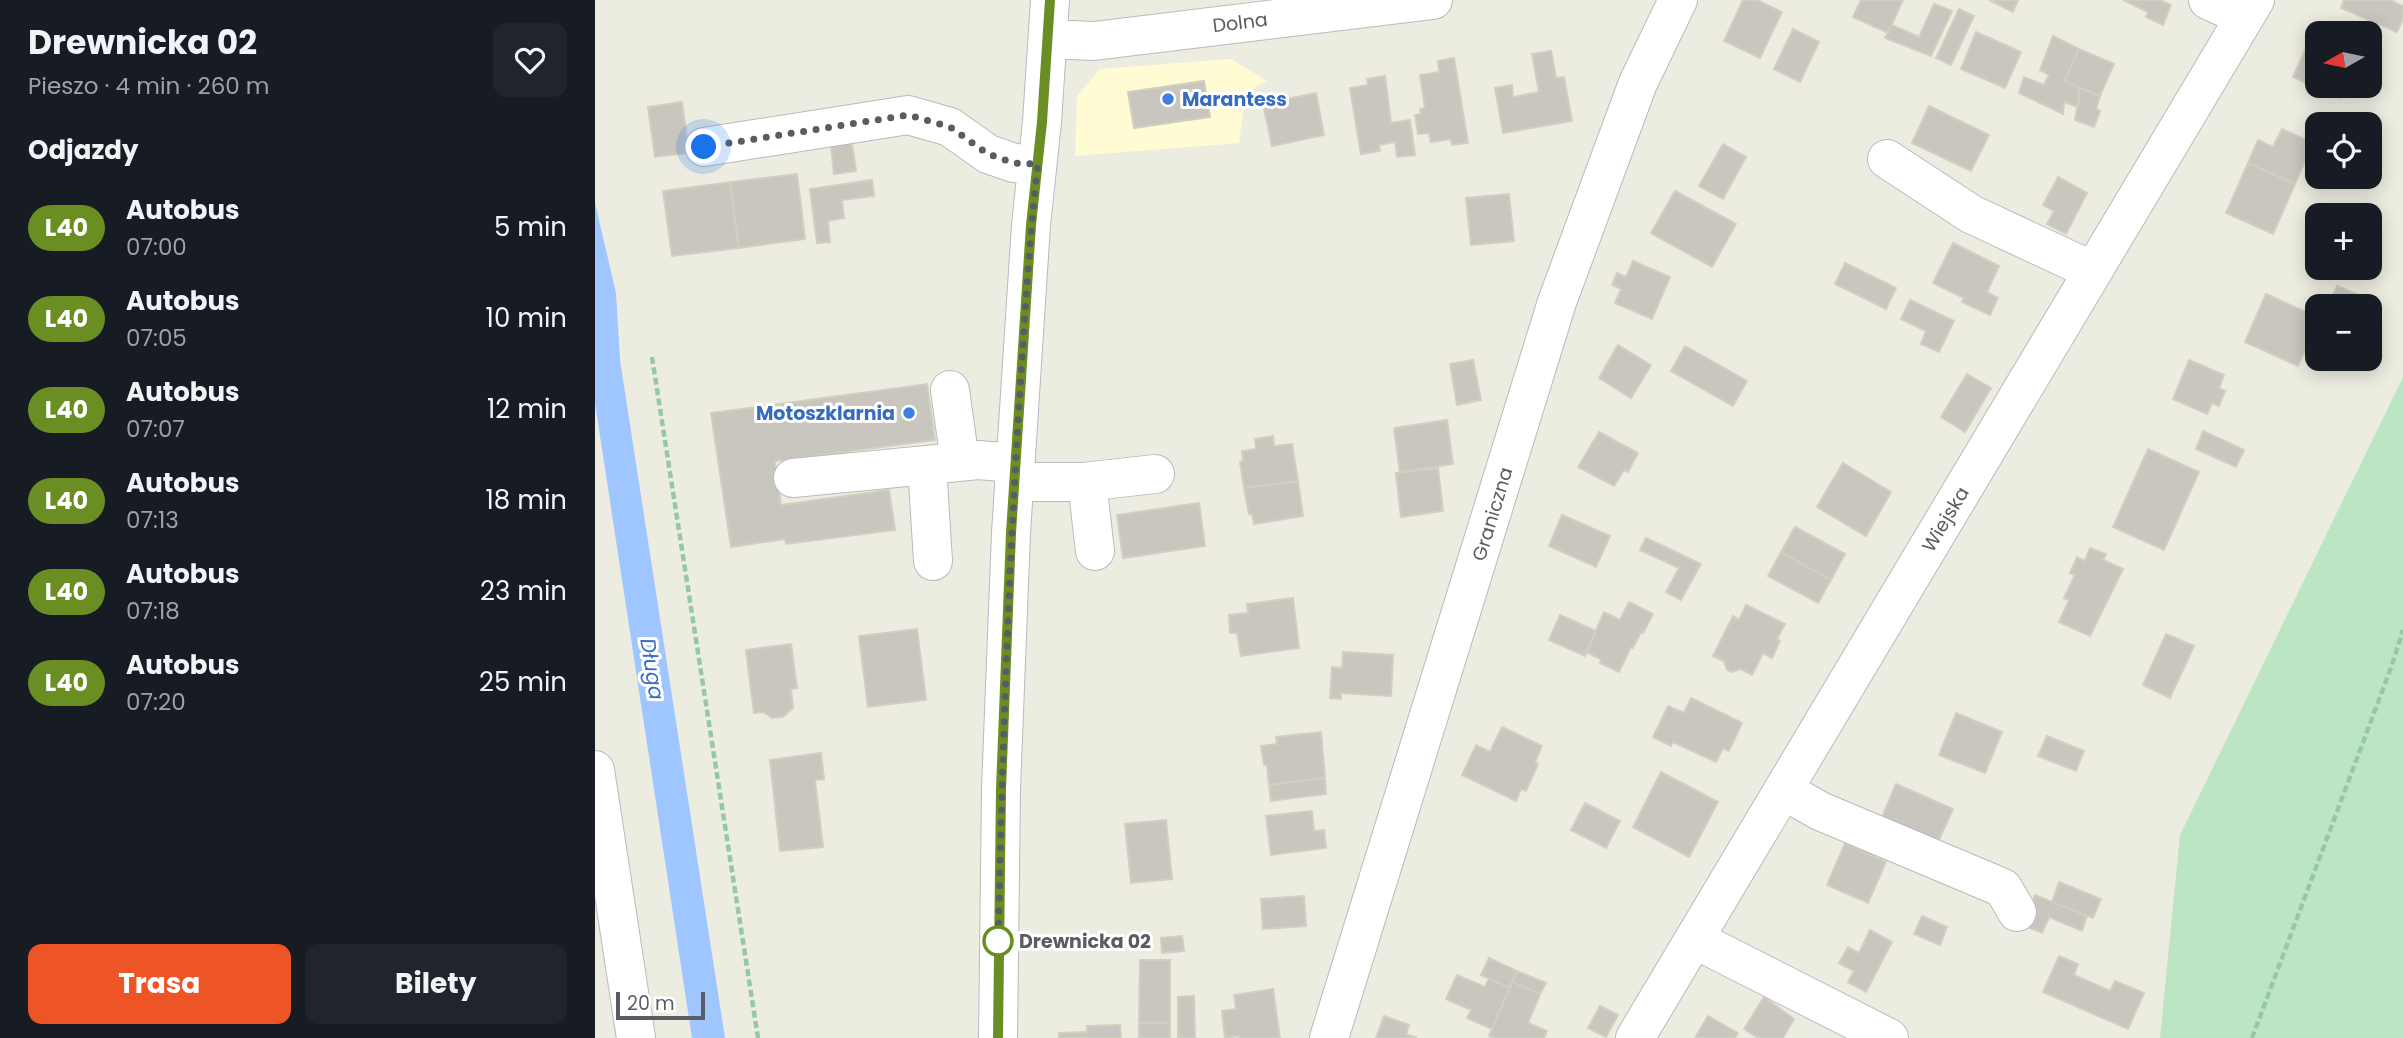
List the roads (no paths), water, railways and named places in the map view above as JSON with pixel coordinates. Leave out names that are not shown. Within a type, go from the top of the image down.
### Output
[{"type":"street","points":[[998,1038],[1002,776],[1015,472],[1031,225],[1050,0]]},
{"type":"street","name":"Dolna","points":[[1048,39],[1094,41],[1433,0]]},
{"type":"street","name":"Graniczna","points":[[1329,1038],[1557,302],[1638,83],[1678,0]]},
{"type":"street","points":[[2208,0],[2250,9]]},
{"type":"street","name":"Wiejska","points":[[1635,1038],[2250,9]]},
{"type":"street","points":[[704,147],[908,115],[950,127],[988,154],[1014,163],[1038,164]]},
{"type":"street","points":[[1887,159],[1971,215],[2093,271]]},
{"type":"street","points":[[933,561],[950,390]]},
{"type":"street","points":[[793,478],[978,460],[1015,472],[1087,482],[1155,474]]},
{"type":"street","points":[[1087,482],[1095,551]]},
{"type":"street","points":[[595,770],[636,1038]]},
{"type":"street","points":[[1783,790],[1820,811],[2003,888],[2017,912]]},
{"type":"street","points":[[1694,939],[1889,1038]]},
{"type":"water","name":"Długa","points":[[595,203],[616,293],[620,360],[725,1038],[692,1038],[595,403]]},
{"type":"place","name":"Marantess","points":[[1168,99]]},
{"type":"place","name":"Motoszklarnia","points":[[909,413]]},
{"type":"place","name":"Drewnicka 02","points":[[998,941]]}]
